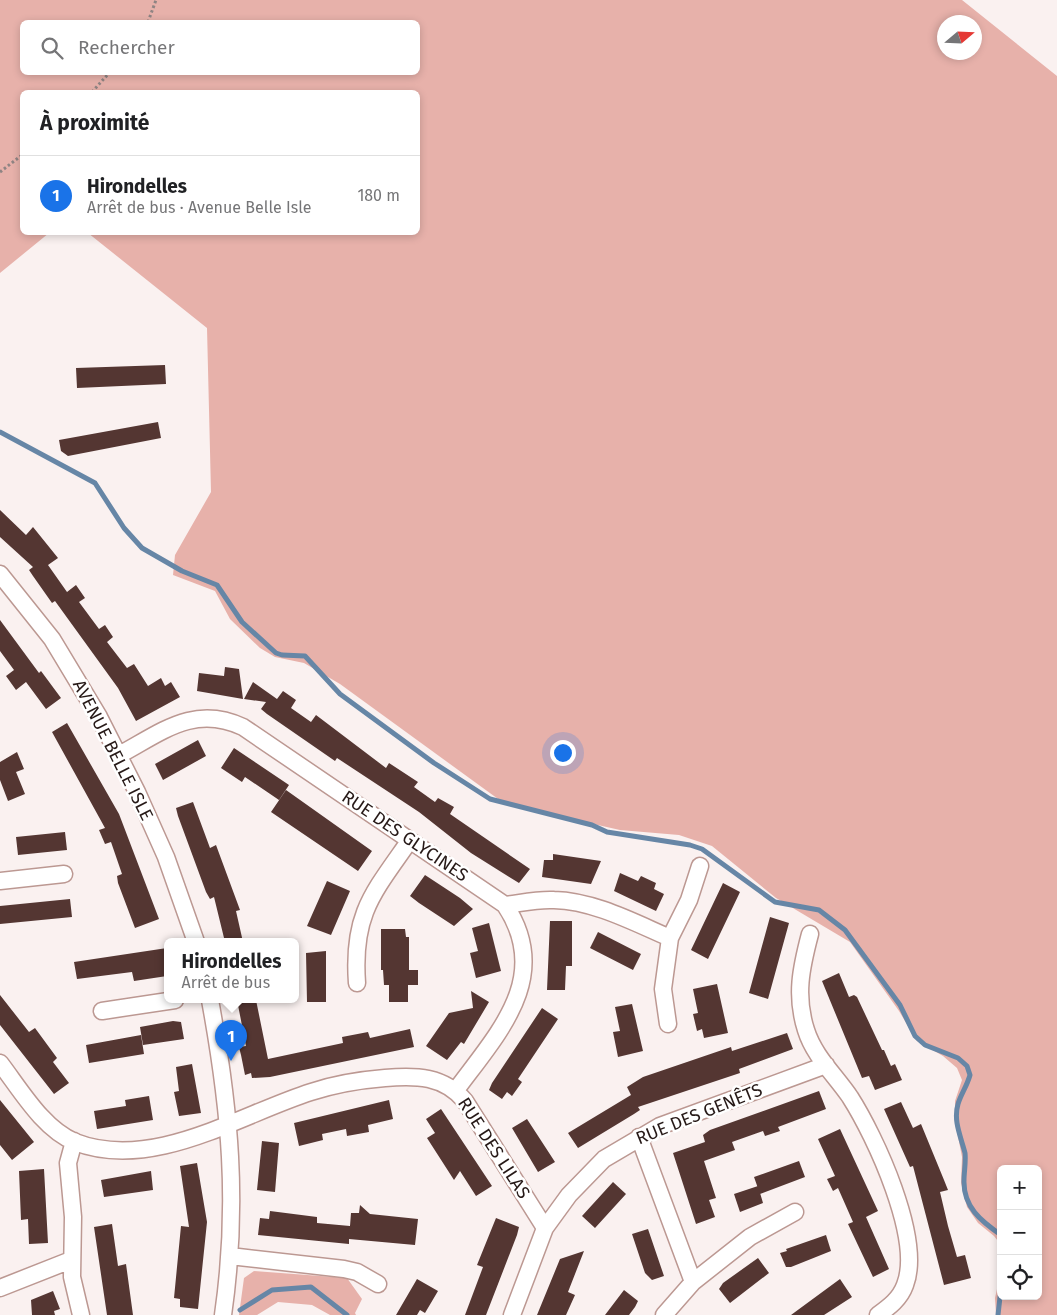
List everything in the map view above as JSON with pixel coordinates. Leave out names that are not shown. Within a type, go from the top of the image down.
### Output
[{"type":"street","name":"AVENUE BELLE ISLE","points":[[0,574],[35,616],[62,653],[83,687],[119,755],[166,857],[195,938]]},
{"type":"street","name":"RUE DES GLYCINES","points":[[119,755],[171,726],[186,721],[217,718],[230,721],[244,727],[504,905],[516,925],[521,944],[524,970],[521,987],[511,1010],[456,1090]]},
{"type":"street","points":[[357,983],[356,939],[360,923],[377,887],[410,840]]},
{"type":"street","points":[[668,1024],[663,989],[670,938],[689,900],[700,866]]},
{"type":"street","points":[[0,881],[64,874]]},
{"type":"street","points":[[504,905],[553,900],[571,901],[606,911],[670,938]]},
{"type":"street","points":[[810,934],[801,968],[799,998],[807,1032],[826,1065],[848,1095],[874,1140],[892,1184],[902,1218],[909,1256],[908,1279],[898,1299],[878,1315]]},
{"type":"street","points":[[102,1011],[164,1002]]},
{"type":"street","points":[[210,1003],[228,1125],[233,1206],[230,1256],[223,1315]]},
{"type":"street","points":[[0,1063],[48,1122],[74,1141],[68,1168],[72,1217],[71,1260],[74,1293],[81,1315]]},
{"type":"street","name":"RUE DES GENÊTS","points":[[545,1228],[589,1172],[612,1153],[639,1137],[680,1118],[826,1065]]},
{"type":"street","name":"RUE DES LILAS","points":[[74,1141],[108,1150],[126,1150],[163,1145],[228,1125],[313,1091],[362,1080],[418,1076],[432,1079],[456,1090],[465,1100],[545,1228]]},
{"type":"street","points":[[639,1137],[693,1282]]},
{"type":"street","points":[[664,1315],[693,1282],[750,1237],[795,1212]]},
{"type":"street","points":[[512,1315],[545,1228]]},
{"type":"street","points":[[230,1256],[344,1269],[357,1272],[378,1284]]},
{"type":"street","points":[[0,1288],[71,1260]]},
{"type":"path","points":[[149,20],[156,0]]},
{"type":"path","points":[[94,90],[107,75]]},
{"type":"path","points":[[0,172],[20,157]]},
{"type":"shaded area","points":[[0,0],[962,0],[981,15],[937,15],[937,60],[982,60],[982,16],[1057,76],[1057,1315],[996,1315],[995,1298],[997,1289],[997,1300],[1042,1300],[1042,1165],[997,1165],[997,1240],[978,1223],[967,1207],[961,1183],[962,1157],[955,1121],[955,1101],[962,1080],[957,1068],[943,1056],[917,1041],[899,1011],[850,942],[776,898],[712,846],[679,835],[620,830],[505,804],[340,684],[304,663],[275,657],[260,648],[230,619],[215,591],[173,575],[175,555],[211,492],[207,328],[91,235],[420,235],[420,90],[20,90],[20,235],[47,235],[0,273]]},
{"type":"shaded area","points":[[254,1271],[347,1278],[362,1299],[355,1313],[356,1315],[330,1315],[312,1305],[278,1302],[257,1315],[239,1315],[244,1278]]},
{"type":"building","points":[[165,365],[166,384],[77,388],[76,368]]},
{"type":"building","points":[[158,422],[161,438],[68,456],[61,451],[59,440]]},
{"type":"building","points":[[0,510],[26,535],[33,527],[58,558],[48,565],[67,592],[76,585],[85,598],[79,602],[99,629],[105,625],[113,637],[107,642],[127,668],[134,664],[148,686],[161,678],[165,686],[171,682],[180,697],[136,721],[118,688],[55,601],[52,603],[33,576],[29,570],[33,567],[0,537]]},
{"type":"building","points":[[0,620],[39,673],[41,671],[61,698],[46,709],[26,682],[16,690],[6,676],[14,670],[0,651]]},
{"type":"building","points":[[225,667],[239,669],[243,699],[197,691],[199,673],[224,676]]},
{"type":"building","points":[[253,682],[277,699],[283,691],[296,700],[291,708],[311,722],[316,715],[386,768],[389,763],[418,782],[414,787],[435,802],[438,798],[454,807],[450,814],[530,869],[519,883],[471,853],[419,812],[337,758],[335,761],[267,714],[261,709],[266,702],[244,699]]},
{"type":"building","points":[[67,723],[119,814],[159,919],[135,928],[118,883],[117,876],[122,874],[111,842],[105,844],[99,830],[105,828],[52,732]]},
{"type":"building","points":[[198,740],[206,756],[163,780],[155,764]]},
{"type":"building","points":[[234,748],[289,785],[279,800],[245,777],[242,782],[221,768]]},
{"type":"building","points":[[17,752],[24,769],[16,772],[25,794],[8,801],[0,780],[0,762]]},
{"type":"building","points":[[286,790],[372,851],[358,871],[271,812]]},
{"type":"building","points":[[193,802],[210,848],[216,845],[240,910],[236,911],[242,938],[224,938],[214,897],[210,899],[206,892],[176,808]]},
{"type":"building","points":[[65,832],[67,850],[18,855],[16,837]]},
{"type":"building","points":[[553,854],[601,861],[591,884],[542,877],[544,860],[553,860]]},
{"type":"building","points":[[620,873],[638,881],[641,876],[656,883],[654,889],[664,894],[656,911],[614,891]]},
{"type":"building","points":[[425,875],[473,909],[454,926],[419,903],[410,896]]},
{"type":"building","points":[[327,881],[350,891],[331,935],[307,926]]},
{"type":"building","points":[[723,883],[740,892],[708,959],[691,950]]},
{"type":"building","points":[[70,899],[72,917],[0,924],[0,906]]},
{"type":"building","points":[[770,917],[789,923],[768,999],[749,993]]},
{"type":"building","points":[[550,921],[572,921],[572,966],[566,966],[565,990],[547,990]]},
{"type":"building","points":[[489,923],[501,971],[476,978],[470,953],[478,951],[472,928]]},
{"type":"building","points":[[381,929],[405,929],[406,937],[409,937],[409,970],[418,970],[418,985],[408,985],[408,1002],[389,1002],[389,985],[384,985],[383,970],[381,970]]},
{"type":"building","points":[[598,932],[641,954],[633,970],[590,948]]},
{"type":"building","points":[[164,948],[164,976],[134,981],[132,972],[77,979],[74,962]]},
{"type":"building","points":[[326,951],[326,1002],[307,1002],[306,953]]},
{"type":"building","points":[[839,973],[849,997],[854,995],[857,997],[882,1050],[884,1050],[891,1066],[895,1064],[902,1080],[875,1090],[869,1076],[862,1078],[822,981]]},
{"type":"building","points":[[717,984],[728,1033],[704,1038],[702,1029],[697,1031],[693,1014],[698,1013],[693,989]]},
{"type":"building","points":[[471,991],[489,1002],[464,1044],[461,1042],[447,1060],[426,1046],[449,1013],[473,1008]]},
{"type":"building","points":[[0,995],[29,1032],[35,1028],[57,1058],[53,1062],[69,1083],[54,1094],[0,1025]]},
{"type":"building","points":[[238,1003],[257,1003],[268,1059],[343,1043],[342,1037],[368,1032],[370,1038],[410,1029],[414,1047],[270,1077],[252,1078],[251,1073],[245,1075],[239,1047],[246,1046]]},
{"type":"building","points":[[632,1004],[643,1051],[618,1057],[613,1032],[620,1031],[615,1007]]},
{"type":"building","points":[[542,1008],[558,1019],[518,1079],[522,1082],[512,1096],[507,1092],[502,1099],[489,1090],[492,1083]]},
{"type":"building","points":[[173,1021],[181,1022],[184,1039],[143,1045],[140,1027]]},
{"type":"building","points":[[787,1033],[793,1049],[739,1069],[740,1073],[638,1107],[640,1110],[578,1148],[568,1133],[631,1095],[627,1087],[643,1077],[731,1047],[732,1051]]},
{"type":"building","points":[[141,1035],[144,1054],[89,1063],[86,1045]]},
{"type":"building","points":[[192,1064],[201,1113],[179,1116],[174,1092],[179,1091],[176,1067]]},
{"type":"building","points":[[819,1091],[826,1109],[778,1127],[780,1131],[765,1136],[763,1131],[732,1142],[735,1150],[704,1161],[716,1198],[709,1200],[715,1217],[696,1224],[673,1153],[705,1142],[703,1135],[710,1130]]},
{"type":"building","points":[[149,1096],[153,1120],[97,1129],[94,1111],[126,1106],[125,1100]]},
{"type":"building","points":[[0,1100],[34,1142],[12,1160],[0,1145]]},
{"type":"building","points":[[389,1100],[393,1119],[368,1125],[369,1132],[347,1136],[346,1129],[322,1134],[323,1140],[299,1146],[294,1123]]},
{"type":"building","points":[[901,1102],[913,1128],[921,1124],[948,1190],[940,1192],[948,1226],[957,1257],[965,1255],[971,1278],[944,1285],[913,1166],[910,1167],[884,1109]]},
{"type":"building","points":[[441,1109],[492,1186],[476,1196],[460,1171],[454,1180],[427,1138],[435,1133],[426,1119]]},
{"type":"building","points":[[527,1119],[555,1162],[538,1172],[512,1128]]},
{"type":"building","points":[[840,1129],[878,1211],[866,1217],[889,1269],[873,1277],[848,1224],[853,1222],[838,1188],[833,1191],[827,1179],[835,1176],[818,1139]]},
{"type":"building","points":[[262,1141],[279,1143],[275,1192],[257,1190]]},
{"type":"building","points":[[799,1161],[805,1177],[760,1194],[754,1177]]},
{"type":"building","points":[[197,1163],[207,1222],[198,1309],[180,1307],[180,1299],[174,1298],[181,1226],[189,1227],[180,1166]]},
{"type":"building","points":[[44,1169],[48,1243],[29,1244],[28,1219],[21,1220],[19,1171]]},
{"type":"building","points":[[151,1171],[153,1190],[104,1197],[101,1180]]},
{"type":"building","points":[[613,1182],[626,1194],[595,1228],[582,1216]]},
{"type":"building","points":[[758,1186],[763,1203],[740,1212],[734,1194]]},
{"type":"building","points":[[360,1205],[370,1214],[418,1219],[415,1245],[349,1239],[349,1244],[258,1235],[260,1218],[269,1219],[270,1211],[317,1217],[317,1223],[350,1226],[351,1213],[359,1213]]},
{"type":"building","points":[[496,1218],[519,1227],[517,1235],[486,1315],[465,1315],[483,1267],[477,1265]]},
{"type":"building","points":[[112,1224],[118,1266],[126,1264],[133,1315],[107,1315],[94,1227]]},
{"type":"building","points":[[648,1229],[664,1276],[652,1280],[645,1273],[632,1234]]},
{"type":"building","points":[[826,1235],[831,1251],[791,1267],[786,1267],[780,1253],[787,1251],[786,1249]]},
{"type":"building","points":[[584,1251],[568,1292],[575,1295],[566,1315],[537,1315],[560,1259]]},
{"type":"building","points":[[758,1258],[769,1273],[730,1303],[719,1289],[723,1283]]},
{"type":"building","points":[[417,1279],[438,1291],[425,1313],[420,1310],[417,1315],[396,1315]]},
{"type":"building","points":[[840,1279],[852,1297],[824,1315],[791,1315]]},
{"type":"building","points":[[624,1290],[638,1301],[629,1315],[605,1315]]},
{"type":"building","points":[[53,1291],[60,1309],[54,1311],[55,1315],[32,1315],[31,1300]]},
{"type":"waterway","points":[[0,432],[95,483],[124,528],[142,548],[182,571],[217,585],[242,622],[276,653],[305,656],[340,694],[434,763],[490,799],[592,825],[607,832],[690,845],[702,849],[775,902],[819,910],[845,930],[900,1005],[915,1036],[925,1045],[958,1058],[967,1066],[970,1075],[958,1104],[956,1117],[965,1153],[964,1190],[970,1206],[980,1219],[997,1232]]},
{"type":"waterway","points":[[240,1310],[272,1290],[311,1287],[347,1315]]},
{"type":"waterway","points":[[998,1315],[1000,1300]]},
{"type":"place","name":"Hirondelles","points":[[231,1061]]}]
